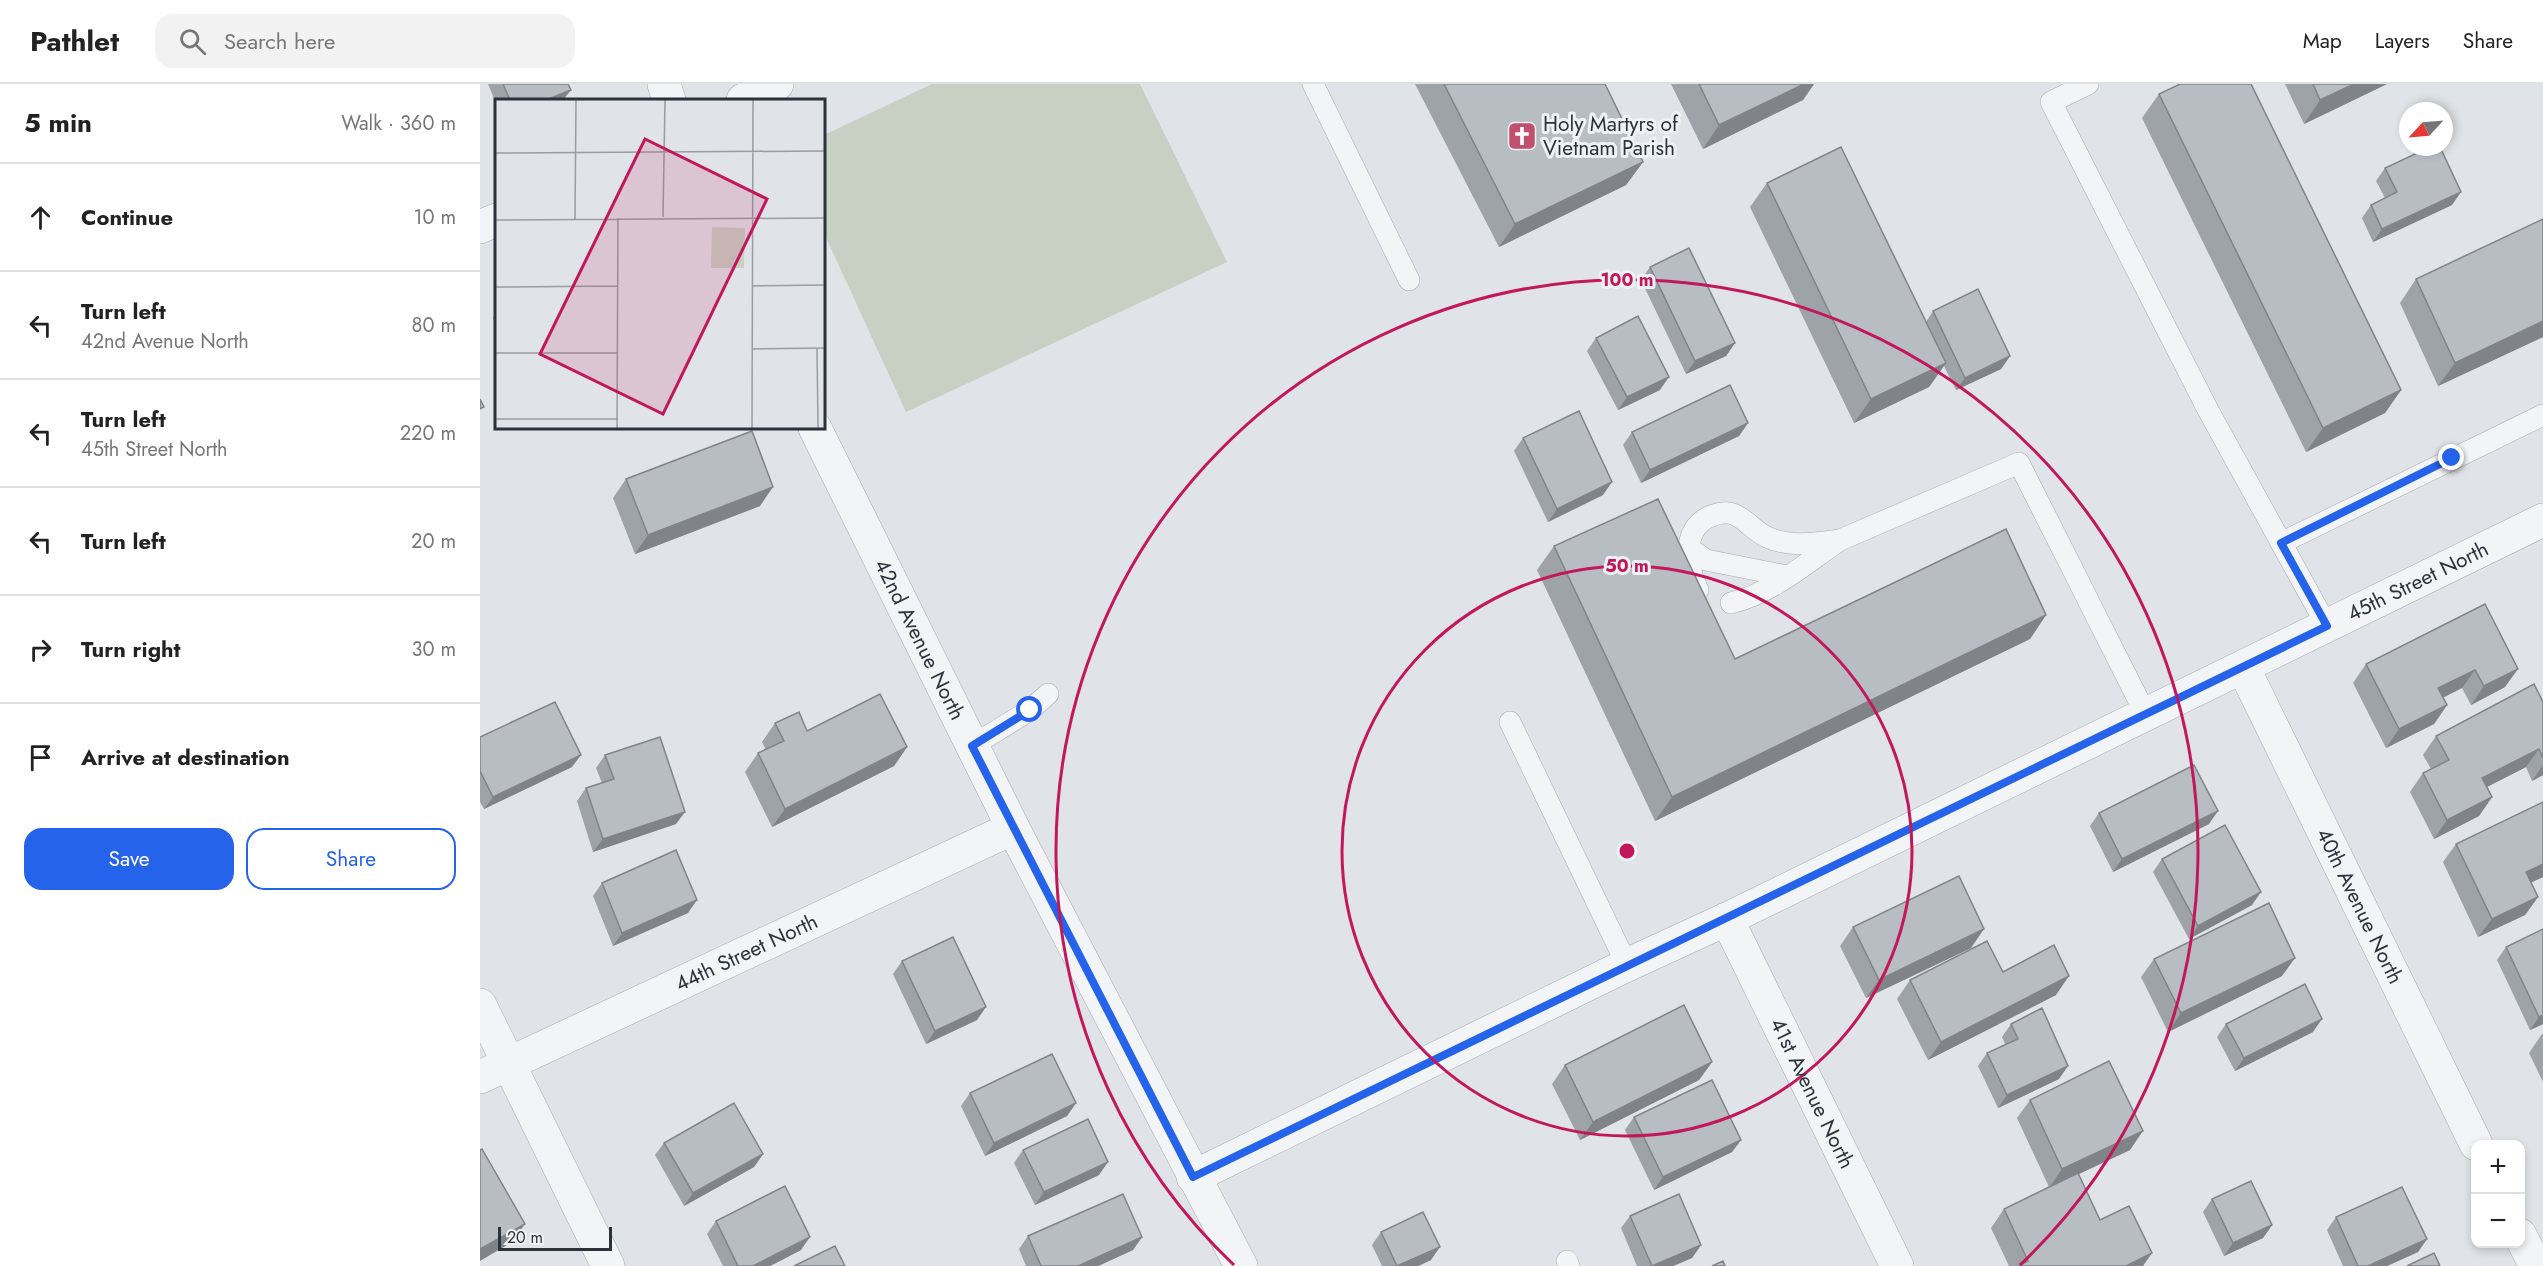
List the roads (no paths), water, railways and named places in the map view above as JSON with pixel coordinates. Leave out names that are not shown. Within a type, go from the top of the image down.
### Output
[{"type":"street","points":[[664,84],[669,99]]},
{"type":"street","points":[[745,99],[777,84]]},
{"type":"street","points":[[480,228],[495,220]]},
{"type":"street","name":"42nd Avenue North","points":[[815,429],[1013,828],[1241,1266]]},
{"type":"street","name":"45th Street North","points":[[1193,1177],[2543,520]]},
{"type":"street","name":"40th Avenue North","points":[[2242,667],[2474,1140]]},
{"type":"street","name":"44th Street North","points":[[494,1070],[1013,828]]},
{"type":"street","name":"41st Avenue North","points":[[1727,919],[1897,1266]]},
{"type":"street","points":[[480,1005],[494,1070],[608,1266]]},
{"type":"street","points":[[2525,1245],[2536,1266]]},
{"type":"lane","points":[[1313,84],[1410,280]]},
{"type":"lane","points":[[2088,84],[2051,102],[2208,410],[2327,626]]},
{"type":"lane","points":[[2281,543],[2543,415]]},
{"type":"lane","points":[[1731,603],[1752,598],[1840,540],[2019,463],[2146,715]]},
{"type":"lane","points":[[1701,596],[1692,578],[1689,548],[1693,530],[1701,520],[1724,513],[1738,516],[1766,537],[1800,544],[1840,540]]},
{"type":"lane","points":[[1689,548],[1706,561],[1787,576]]},
{"type":"lane","points":[[972,746],[1030,710],[1048,694]]},
{"type":"lane","points":[[1510,722],[1628,965]]},
{"type":"place","name":"Holy Martyrs of Vietnam Parish","points":[[1522,136]]}]
